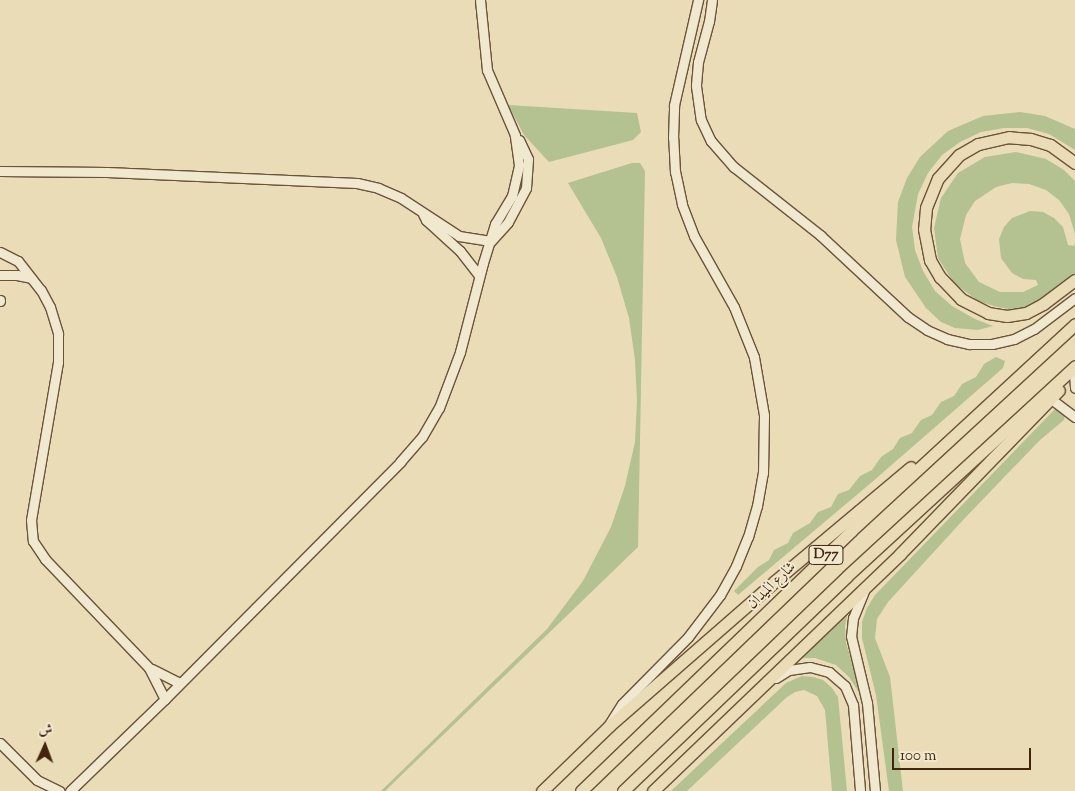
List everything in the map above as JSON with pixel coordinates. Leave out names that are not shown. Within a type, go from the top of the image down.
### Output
[{"type":"main road","points":[[1075,163],[1050,145],[1019,137],[988,140],[959,155],[938,178],[926,208],[925,239],[935,270],[961,299],[978,309],[998,315],[1017,315],[1034,309],[1075,280]]},
{"type":"main road","name":"شارع الميدان","points":[[581,791],[851,531],[1075,324]]},
{"type":"main road","points":[[652,791],[913,541],[1051,399],[1075,371]]},
{"type":"main road","name":"D77","points":[[623,791],[854,569],[1075,371]]},
{"type":"main road","points":[[542,791],[609,726],[885,487],[940,449]]},
{"type":"street","points":[[70,791],[165,699],[393,469],[422,437],[439,408],[453,372],[495,224],[512,196],[516,182],[519,155],[515,135],[487,70],[480,0]]},
{"type":"street","points":[[609,726],[622,704],[688,637],[724,587],[748,537],[757,506],[763,473],[764,415],[754,357],[734,307],[694,236],[682,204],[675,172],[672,138],[674,105],[698,0]]},
{"type":"street","points":[[712,0],[710,21],[698,62],[696,86],[701,120],[711,141],[730,163],[820,235],[908,317],[926,330],[947,339],[969,344],[992,344],[1014,339],[1034,330],[1075,298]]},
{"type":"street","points":[[0,171],[107,172],[346,182],[389,192],[432,217],[459,236],[491,241]]},
{"type":"street","points":[[424,214],[430,224],[460,251],[479,275]]},
{"type":"street","points":[[0,252],[18,261],[46,298],[54,316],[59,353],[31,520],[33,541],[45,559],[149,668],[158,682],[165,699]]},
{"type":"street","points":[[0,275],[17,275],[31,278]]},
{"type":"street","points":[[1075,371],[1075,388]]},
{"type":"street","points":[[1051,399],[1075,417]]},
{"type":"street","points":[[867,584],[853,618],[851,636],[854,654],[865,690],[875,791]]},
{"type":"street","points":[[149,668],[179,683]]},
{"type":"street","points":[[738,707],[756,697],[783,673],[796,668],[816,668],[835,676],[845,686],[853,705],[860,791]]},
{"type":"street","points":[[0,743],[37,780],[60,791]]},
{"type":"street","points":[[37,780],[42,791]]},
{"type":"green space","points":[[508,105],[637,113],[641,132],[633,140],[549,162],[524,135]]},
{"type":"green space","points":[[1020,112],[1045,116],[1075,129],[1075,150],[1049,134],[1027,128],[1004,128],[981,132],[960,142],[942,155],[928,173],[918,194],[912,227],[915,250],[923,271],[935,291],[952,306],[975,319],[993,326],[978,330],[955,328],[941,322],[926,308],[905,277],[896,240],[898,202],[907,178],[920,157],[948,131],[983,116]]},
{"type":"green space","points":[[1016,152],[1046,159],[1064,170],[1075,181],[1075,234],[1069,214],[1059,200],[1046,190],[1029,184],[1012,183],[996,187],[975,201],[966,215],[960,239],[965,263],[979,282],[1000,292],[1023,292],[1038,285],[1036,280],[1023,279],[1012,273],[1001,258],[999,239],[1004,227],[1012,218],[1030,211],[1043,212],[1054,218],[1063,227],[1068,245],[1074,246],[1075,242],[1075,274],[1037,304],[1016,310],[978,301],[954,283],[938,258],[934,228],[941,198],[958,173],[985,157]]},
{"type":"green space","points":[[632,163],[640,163],[645,171],[638,547],[385,791],[381,791],[547,629],[583,581],[611,527],[625,486],[635,442],[637,401],[635,360],[629,318],[617,277],[601,238],[568,183]]},
{"type":"green space","points":[[996,357],[1005,361],[1003,368],[738,595],[734,591],[758,567],[769,560],[774,550],[788,543],[793,533],[810,523],[818,512],[831,507],[838,494],[849,490],[860,476],[872,470],[881,457],[893,449],[900,438],[912,433],[921,420],[932,415],[941,402],[954,396],[962,384],[976,377],[984,364]]},
{"type":"green space","points":[[1056,408],[1065,413],[1064,420],[1040,440],[964,519],[888,602],[877,619],[875,638],[890,677],[903,791],[889,791],[876,695],[862,638],[862,622],[867,608],[875,595]]},
{"type":"green space","points":[[848,610],[845,627],[846,643],[860,690],[858,691],[849,677],[836,665],[815,658],[798,658]]},
{"type":"green space","points":[[802,676],[823,680],[838,697],[847,791],[832,791],[825,710],[817,696],[804,690],[795,692],[787,697],[687,791],[671,791],[786,683]]}]
